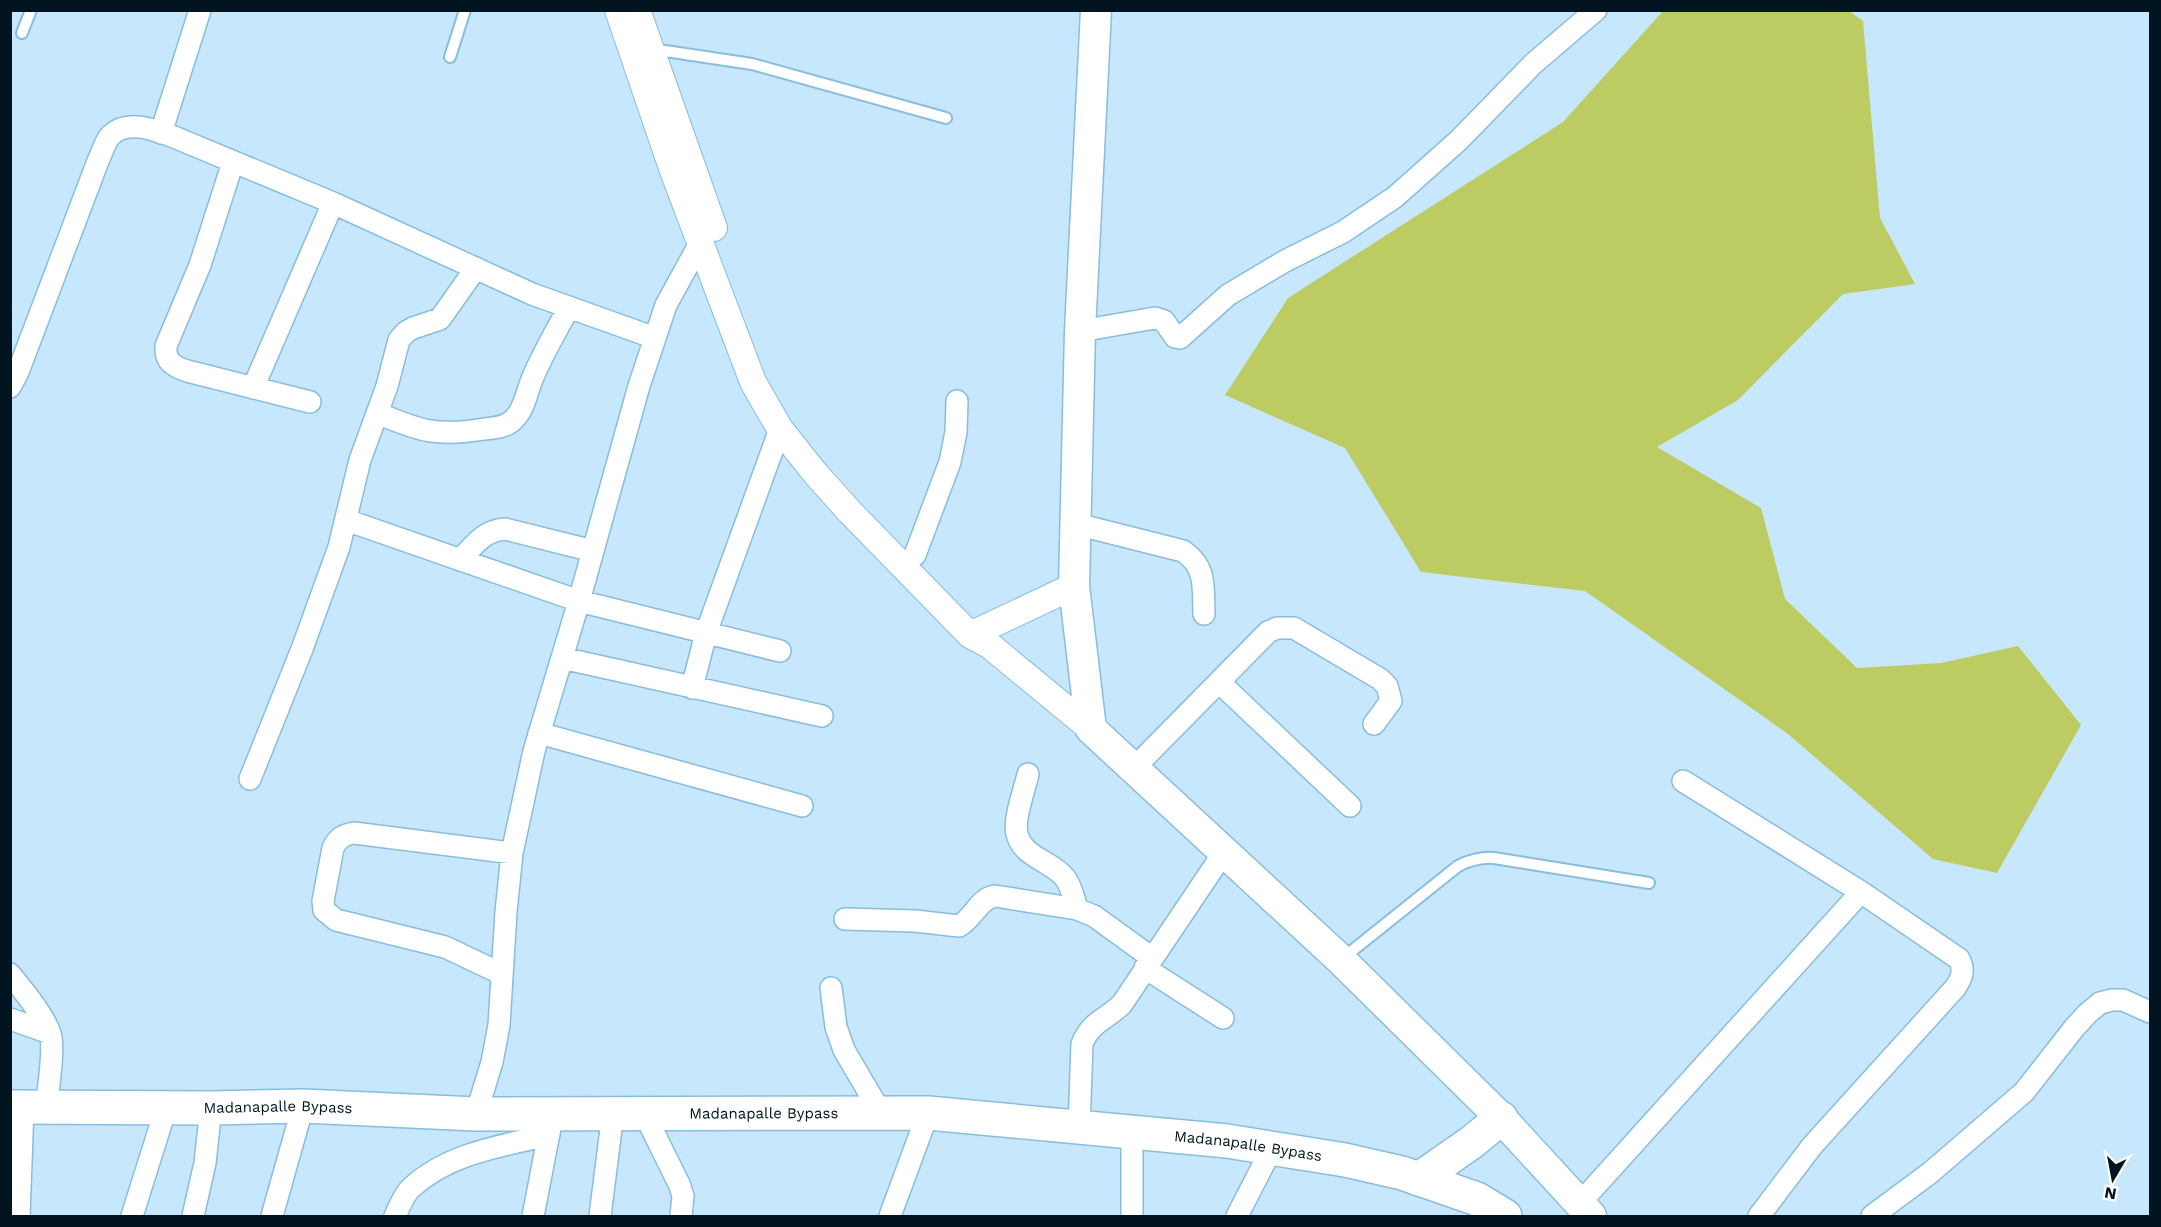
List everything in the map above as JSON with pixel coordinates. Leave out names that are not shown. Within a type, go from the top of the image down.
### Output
[{"type":"highway","name":"Madanapalle Bypass","points":[[27,1107],[303,1106],[477,1114],[551,1124],[629,1113],[928,1113],[1227,1142],[1345,1160],[1402,1173],[1477,1199],[1505,1216]]},
{"type":"highway","points":[[1419,1179],[1472,1142],[1501,1118]]},
{"type":"main road","points":[[1096,10],[1080,331],[1074,586],[1091,729],[1341,960],[1501,1118],[1586,1210]]},
{"type":"street","points":[[161,133],[200,10]]},
{"type":"street","points":[[618,10],[673,171],[706,232],[782,402],[815,449],[915,555],[981,636]]},
{"type":"street","points":[[638,10],[753,382],[780,429],[850,512],[981,636],[1091,729]]},
{"type":"street","points":[[1080,331],[1155,318],[1164,321],[1175,337],[1180,338],[1228,295],[1285,261],[1343,232],[1395,197],[1459,141],[1533,64],[1596,10]]},
{"type":"street","points":[[10,387],[18,372],[98,160],[110,136],[124,127],[148,128],[161,133],[333,203],[532,294],[655,338]]},
{"type":"street","points":[[233,162],[200,265],[166,346],[168,361],[174,366],[310,402]]},
{"type":"street","points":[[253,388],[333,203]]},
{"type":"street","points":[[477,1114],[492,1062],[499,1025],[512,853],[539,733],[579,601],[639,386],[666,305],[706,232]]},
{"type":"street","points":[[250,779],[302,649],[339,547],[360,460],[387,386],[399,340],[413,328],[440,319],[476,268]]},
{"type":"street","points":[[377,413],[415,429],[437,432],[460,433],[504,426],[514,420],[520,411],[534,376],[569,307]]},
{"type":"street","points":[[915,555],[950,462],[956,432],[957,401]]},
{"type":"street","points":[[692,688],[706,633],[780,429]]},
{"type":"street","points":[[346,520],[579,601],[780,651]]},
{"type":"street","points":[[1076,524],[1184,551],[1194,558],[1200,567],[1202,577],[1204,614]]},
{"type":"street","points":[[460,560],[485,534],[492,530],[505,529],[593,551]]},
{"type":"street","points":[[981,636],[1074,586]]},
{"type":"street","points":[[1134,768],[1268,632],[1277,628],[1294,627],[1387,686],[1391,701],[1374,724]]},
{"type":"street","points":[[562,658],[822,716]]},
{"type":"street","points":[[1219,681],[1350,806]]},
{"type":"street","points":[[539,733],[802,806]]},
{"type":"street","points":[[1028,774],[1017,824],[1017,834],[1022,845],[1064,876],[1070,885],[1077,909]]},
{"type":"street","points":[[1683,782],[1861,892],[1959,959],[1962,964],[1961,979],[1956,988],[1812,1146],[1759,1216]]},
{"type":"street","points":[[502,974],[445,947],[336,920],[324,910],[323,901],[333,848],[337,840],[344,835],[354,833],[512,853]]},
{"type":"street","points":[[1079,1128],[1082,1044],[1087,1032],[1122,1004],[1224,852]]},
{"type":"street","points":[[1586,1210],[1861,892]]},
{"type":"street","points":[[845,919],[915,921],[959,926],[966,923],[986,899],[995,896],[1077,909],[1094,916],[1148,963],[1222,1018]]},
{"type":"street","points":[[10,974],[28,997],[50,1033],[52,1045],[27,1107],[19,1216]]},
{"type":"street","points":[[831,988],[836,1027],[844,1050],[881,1113]]},
{"type":"street","points":[[1872,1216],[1930,1173],[2024,1092],[2075,1027],[2094,1008],[2112,1000],[2123,1000],[2151,1012]]},
{"type":"street","points":[[10,1019],[50,1033]]},
{"type":"street","points":[[272,1216],[303,1106]]},
{"type":"street","points":[[132,1216],[166,1108]]},
{"type":"street","points":[[193,1216],[205,1164],[211,1108]]},
{"type":"street","points":[[600,1216],[629,1113]]},
{"type":"street","points":[[629,1113],[680,1186],[683,1196],[681,1216]]},
{"type":"street","points":[[890,1216],[928,1113]]},
{"type":"street","points":[[395,1216],[409,1189],[436,1169],[464,1155],[551,1124]]},
{"type":"street","points":[[533,1216],[551,1124]]},
{"type":"street","points":[[1132,1133],[1132,1216]]},
{"type":"street","points":[[1237,1216],[1272,1149]]},
{"type":"lane","points":[[22,33],[31,10]]},
{"type":"lane","points":[[450,57],[465,10]]},
{"type":"lane","points":[[650,49],[752,64],[946,118]]},
{"type":"lane","points":[[1341,960],[1458,866],[1482,857],[1649,883]]},
{"type":"shaded area","points":[[1663,11],[1849,11],[1863,21],[1880,218],[1915,284],[1843,294],[1738,400],[1657,447],[1761,508],[1785,599],[1857,668],[1941,663],[2018,646],[2081,725],[1997,873],[1933,859],[1788,734],[1585,591],[1421,572],[1345,448],[1225,395],[1288,298],[1563,122]]}]
